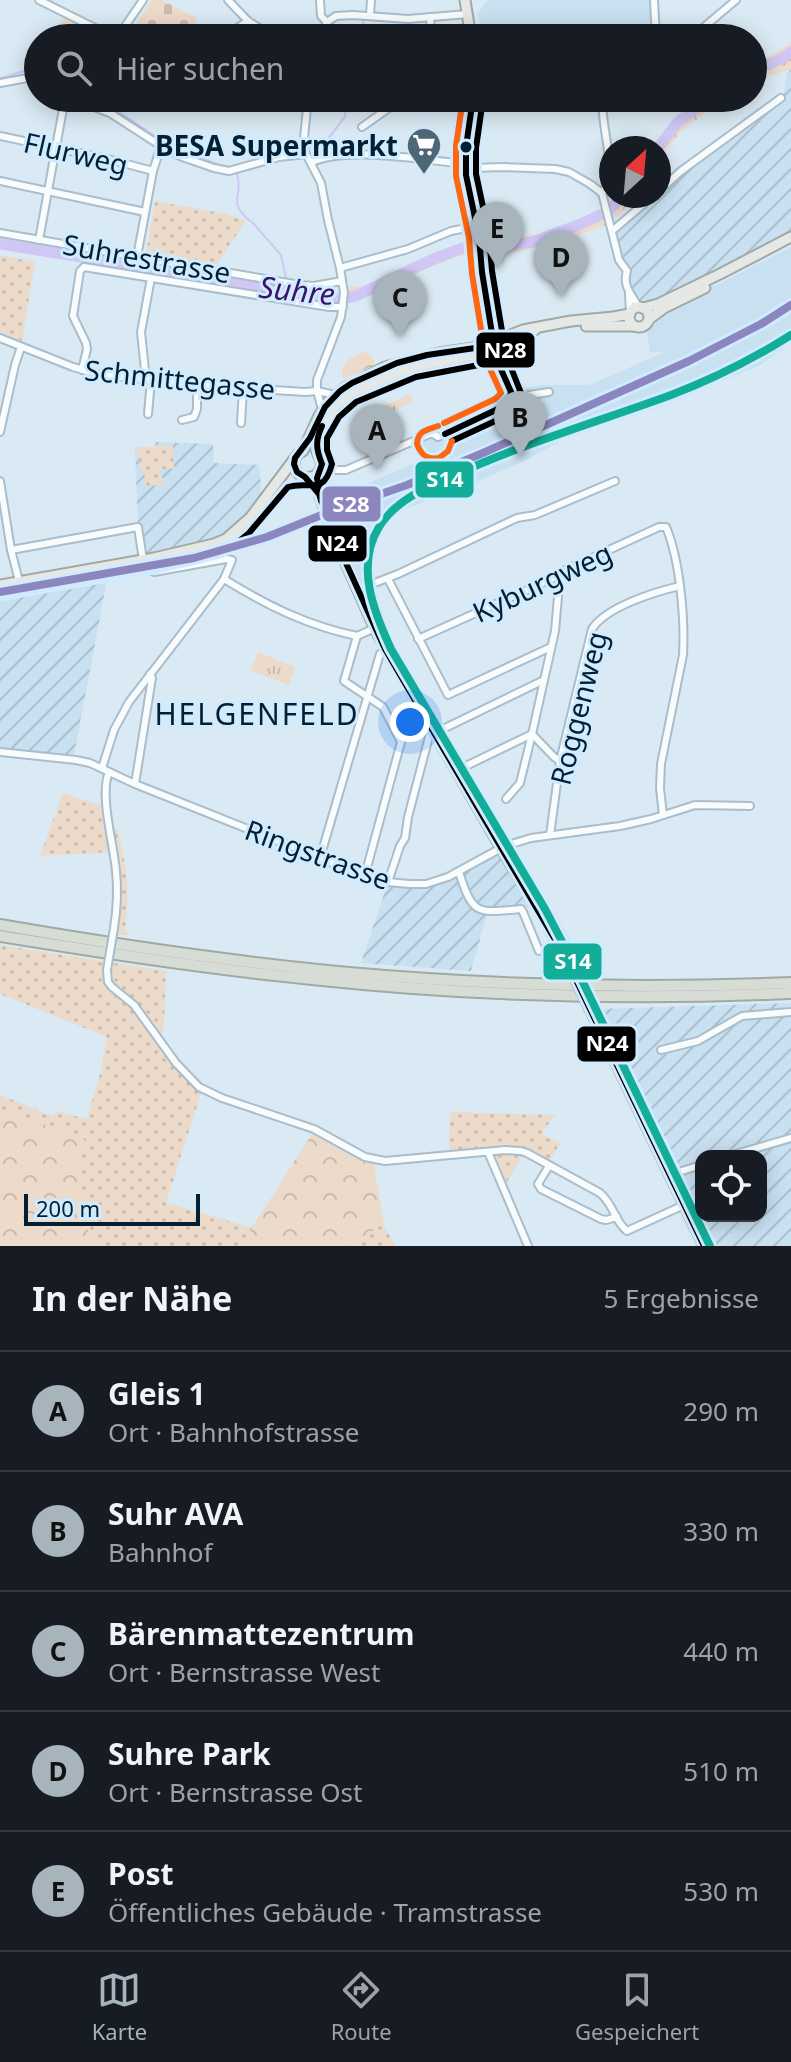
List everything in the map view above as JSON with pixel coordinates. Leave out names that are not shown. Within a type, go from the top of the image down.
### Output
[{"type":"highway","points":[[0,925],[240,961],[410,978],[567,985],[791,983]]},
{"type":"highway","points":[[0,936],[216,968],[424,989],[629,996],[791,993]]},
{"type":"main road","points":[[465,0],[469,24]]},
{"type":"main road","points":[[471,112],[465,166],[495,345]]},
{"type":"main road","points":[[704,1246],[545,920],[375,628],[336,541],[319,494],[318,435],[333,408],[351,393],[413,367],[482,354],[515,333],[571,321],[613,317],[637,310],[683,292],[791,237]]},
{"type":"main road","points":[[555,325],[643,326],[664,308],[791,243]]},
{"type":"main road","points":[[637,310],[647,312],[649,319]]},
{"type":"main road","points":[[634,326],[629,319],[637,310]]},
{"type":"main road","points":[[303,451],[322,409],[346,387],[385,367],[439,353],[495,345]]},
{"type":"main road","points":[[0,585],[143,560],[226,539],[250,518],[298,454],[310,450],[317,453]]},
{"type":"main road","points":[[294,461],[295,467],[319,494]]},
{"type":"main road","points":[[282,478],[289,475],[311,477],[320,469]]},
{"type":"street","points":[[39,0],[88,24]]},
{"type":"street","points":[[126,24],[143,0]]},
{"type":"street","points":[[228,0],[253,24]]},
{"type":"street","points":[[320,0],[321,16],[327,22],[336,16],[387,18],[468,14]]},
{"type":"street","points":[[370,15],[371,0]]},
{"type":"street","points":[[654,0],[655,24]]},
{"type":"street","points":[[708,24],[736,0]]},
{"type":"street","points":[[430,17],[430,24]]},
{"type":"street","points":[[243,24],[248,21]]},
{"type":"street","points":[[0,83],[24,77]]},
{"type":"street","points":[[767,108],[781,98]]},
{"type":"street","points":[[39,240],[64,112]]},
{"type":"street","points":[[107,112],[161,146],[197,163],[229,171],[279,157],[306,154]]},
{"type":"street","points":[[306,112],[303,139],[306,154],[321,183],[344,293],[343,306],[320,369],[317,391],[322,409]]},
{"type":"street","points":[[362,127],[383,112]]},
{"type":"street","points":[[603,112],[605,136]]},
{"type":"street","points":[[671,180],[762,112]]},
{"type":"street","name":"Flurweg","points":[[0,136],[153,171]]},
{"type":"street","points":[[137,257],[153,171],[161,146]]},
{"type":"street","points":[[312,162],[330,157],[366,155],[460,163],[471,168],[555,169],[569,172],[599,191]]},
{"type":"street","points":[[0,181],[145,212]]},
{"type":"street","points":[[606,208],[619,260],[627,271],[625,281],[637,310]]},
{"type":"street","points":[[612,231],[639,208]]},
{"type":"street","points":[[340,268],[400,251],[451,231],[477,226]]},
{"type":"street","name":"Suhrestrasse","points":[[0,233],[300,285],[342,281]]},
{"type":"street","points":[[82,370],[86,343],[73,316],[81,268],[84,267],[329,307],[343,306]]},
{"type":"street","points":[[148,414],[148,380],[141,332],[151,278]]},
{"type":"street","name":"Schmittegasse","points":[[0,338],[101,375],[243,388],[317,391],[335,395]]},
{"type":"street","points":[[495,345],[498,364],[511,390],[510,398]]},
{"type":"street","points":[[0,432],[21,347]]},
{"type":"street","points":[[182,420],[194,417],[197,384]]},
{"type":"street","points":[[241,423],[243,388]]},
{"type":"street","points":[[320,469],[346,470],[432,433],[438,437],[500,408],[510,398],[549,392]]},
{"type":"street","points":[[0,481],[19,581]]},
{"type":"street","points":[[359,589],[388,579],[517,518],[535,515],[615,481]]},
{"type":"street","points":[[11,550],[138,527],[143,560]]},
{"type":"street","name":"Kyburgweg","points":[[418,639],[659,527],[666,527],[680,586]]},
{"type":"street","points":[[102,768],[120,717],[224,579],[232,560],[154,572]]},
{"type":"street","points":[[506,799],[520,783],[532,734],[551,647],[558,576]]},
{"type":"street","points":[[224,579],[257,600],[295,618],[357,636],[375,628]]},
{"type":"street","points":[[388,579],[448,695],[551,647]]},
{"type":"street","points":[[663,815],[661,764],[683,655],[684,617],[680,586]]},
{"type":"street","name":"Roggenweg","points":[[550,835],[560,761],[590,637],[597,622],[616,609],[680,586]]},
{"type":"street","points":[[357,636],[344,681],[383,707],[401,742],[365,875]]},
{"type":"street","points":[[320,858],[366,695],[380,654],[385,649]]},
{"type":"street","points":[[135,784],[152,678],[150,674]]},
{"type":"street","points":[[445,728],[544,680]]},
{"type":"street","points":[[388,882],[405,838],[433,730]]},
{"type":"street","points":[[532,734],[560,761]]},
{"type":"street","points":[[468,765],[532,734]]},
{"type":"street","name":"Ringstrasse","points":[[0,752],[80,761],[102,768],[320,858],[388,882],[409,884],[426,884],[459,872],[501,848],[531,838],[612,827],[695,805],[750,806]]},
{"type":"street","points":[[109,772],[105,792],[118,891],[108,982],[134,1005],[176,1063],[202,1090],[315,1129],[373,1160],[521,1151],[600,1193],[610,1201],[622,1228],[627,1231],[684,1205]]},
{"type":"street","points":[[459,872],[466,896],[475,908],[488,911],[521,909],[539,951]]},
{"type":"street","points":[[661,1050],[698,1041],[742,1016],[791,1012]]},
{"type":"street","points":[[750,1150],[791,1138]]},
{"type":"street","points":[[488,1152],[528,1246]]},
{"type":"street","points":[[549,1166],[538,1184],[541,1189],[601,1219],[617,1217]]},
{"type":"street","points":[[669,1175],[695,1167]]},
{"type":"shaded area","points":[[488,0],[651,0],[651,24],[480,24],[478,13]]},
{"type":"shaded area","points":[[791,69],[791,234],[650,304],[639,303],[625,281],[612,231],[641,208],[671,208],[671,183],[783,97],[787,74]]},
{"type":"shaded area","points":[[791,247],[791,343],[760,365],[660,407],[564,439],[479,481],[399,511],[376,541],[369,581],[361,579],[327,501],[428,457],[421,441],[524,389],[540,385],[589,385],[665,352],[650,352],[647,331],[657,315]]},
{"type":"shaded area","points":[[156,442],[213,444],[214,463],[259,465],[260,504],[226,539],[143,560],[138,527],[135,447],[155,447]]},
{"type":"shaded area","points":[[108,575],[73,760],[0,752],[0,593]]},
{"type":"shaded area","points":[[371,590],[375,610],[395,648],[550,904],[580,957],[582,972],[576,972],[529,884],[390,650],[366,593]]},
{"type":"shaded area","points":[[501,848],[536,906],[488,911],[471,971],[361,963],[388,882],[434,882]]},
{"type":"shaded area","points":[[791,1003],[791,1246],[713,1246],[701,1222],[767,1222],[767,1150],[695,1150],[695,1209],[599,1009]]},
{"type":"shaded area","points":[[594,1009],[599,1009],[695,1209],[695,1219]]},
{"type":"shaded area","points":[[696,1222],[701,1222],[713,1246],[708,1246]]},
{"type":"green space","points":[[152,0],[162,0],[197,18],[196,24],[136,24]]},
{"type":"green space","points":[[65,16],[81,24],[61,24]]},
{"type":"green space","points":[[791,43],[791,69],[767,77],[767,58]]},
{"type":"green space","points":[[683,112],[707,112],[680,132],[671,144],[671,136],[662,136]]},
{"type":"green space","points":[[155,201],[227,214],[246,221],[215,266],[146,254]]},
{"type":"green space","points":[[611,208],[625,208],[620,216],[613,218]]},
{"type":"green space","points":[[603,210],[606,225],[557,239],[551,244],[486,256],[485,241],[543,234]]},
{"type":"green space","points":[[473,245],[473,253],[419,272],[402,285],[348,302],[348,286],[367,285],[445,252]]},
{"type":"green space","points":[[0,255],[35,262],[22,341],[0,332]]},
{"type":"green space","points":[[366,352],[372,356],[375,365],[342,378],[348,360]]},
{"type":"green space","points":[[410,394],[413,402],[381,416],[378,409]]},
{"type":"green space","points":[[173,446],[174,469],[160,470],[164,480],[162,485],[146,486],[143,482],[147,479],[141,471],[136,447]]},
{"type":"green space","points":[[258,652],[295,667],[289,685],[251,671]]},
{"type":"green space","points":[[63,793],[107,808],[110,825],[117,829],[123,853],[127,878],[125,927],[131,935],[117,935],[114,928],[117,908],[114,852],[40,856]]},
{"type":"green space","points":[[0,945],[166,971],[160,1041],[202,1090],[166,1203],[253,1228],[240,1246],[97,1246],[84,1215],[80,1190],[81,1155],[18,1114],[0,1115],[0,1095],[53,1116],[56,1111],[87,1119],[107,1037],[0,994]]},
{"type":"green space","points":[[450,1112],[555,1115],[541,1134],[560,1143],[549,1162],[525,1150],[449,1156]]},
{"type":"green space","points":[[17,1114],[85,1140],[81,1195],[86,1223],[97,1246],[0,1246],[0,1115]]},
{"type":"green space","points":[[315,1129],[373,1160],[384,1224],[348,1246],[240,1246]]},
{"type":"green space","points":[[500,1152],[523,1154],[505,1186],[494,1159]]},
{"type":"green space","points":[[383,1224],[395,1246],[348,1246]]},
{"type":"waterway","name":"Suhre","points":[[767,65],[791,52]]},
{"type":"waterway","points":[[0,78],[24,71]]},
{"type":"waterway","points":[[118,112],[167,144],[224,167],[237,166]]},
{"type":"waterway","points":[[310,148],[330,136],[345,117],[345,112]]},
{"type":"waterway","name":"Suhre","points":[[667,136],[692,112]]},
{"type":"waterway","points":[[277,155],[300,149]]},
{"type":"waterway","points":[[237,174],[237,203],[250,221]]},
{"type":"waterway","name":"Suhre","points":[[0,244],[291,294],[340,299],[356,296],[463,248],[532,242],[576,226],[612,208]]},
{"type":"waterway","points":[[252,222],[281,255],[286,278]]},
{"type":"railway","points":[[368,557],[375,538],[386,522],[415,497],[544,442],[672,398]]},
{"type":"transit line","points":[[444,423],[495,399],[501,393],[486,360],[469,238],[456,176],[461,112]]},
{"type":"transit line","name":"N24","points":[[445,434],[500,408],[509,401],[511,392],[496,358],[479,237],[466,175],[471,112]]},
{"type":"transit line","name":"N28","points":[[452,441],[506,416],[517,407],[521,393],[506,355],[489,235],[476,174],[481,112]]},
{"type":"transit line","name":"S28","points":[[0,592],[194,558],[267,537],[483,453],[689,361],[791,305]]},
{"type":"transit line","name":"S14","points":[[710,1246],[545,909],[391,649],[373,604],[368,557],[372,542],[386,517],[425,488],[511,451],[687,389],[791,335]]},
{"type":"transit line","name":"N24","points":[[495,341],[475,348],[397,363],[352,383],[325,407],[294,464],[297,472],[319,494],[336,541],[385,649],[564,955],[704,1246]]},
{"type":"transit line","name":"N28","points":[[2,595],[156,568],[232,547],[249,533],[288,487],[315,485],[324,481],[332,464],[327,438],[339,417],[356,402],[416,377],[484,364],[499,358]]},
{"type":"transit line","name":"N24","points":[[321,501],[317,478],[322,464],[317,445],[322,426]]},
{"type":"transit line","points":[[438,426],[419,436],[417,444],[423,454],[439,458],[448,451],[452,441]]},
{"type":"place","name":"BESA Supermarkt","points":[[424,176]]},
{"type":"place","name":"Post","points":[[497,268]]},
{"type":"place","name":"Suhre Park","points":[[561,297]]},
{"type":"place","name":"Bärenmattezentrum","points":[[400,337]]},
{"type":"place","name":"Suhr AVA","points":[[520,457]]},
{"type":"place","name":"Gleis 1","points":[[377,470]]},
{"type":"district","name":"HELGENFELD","points":[[257,713]]}]
